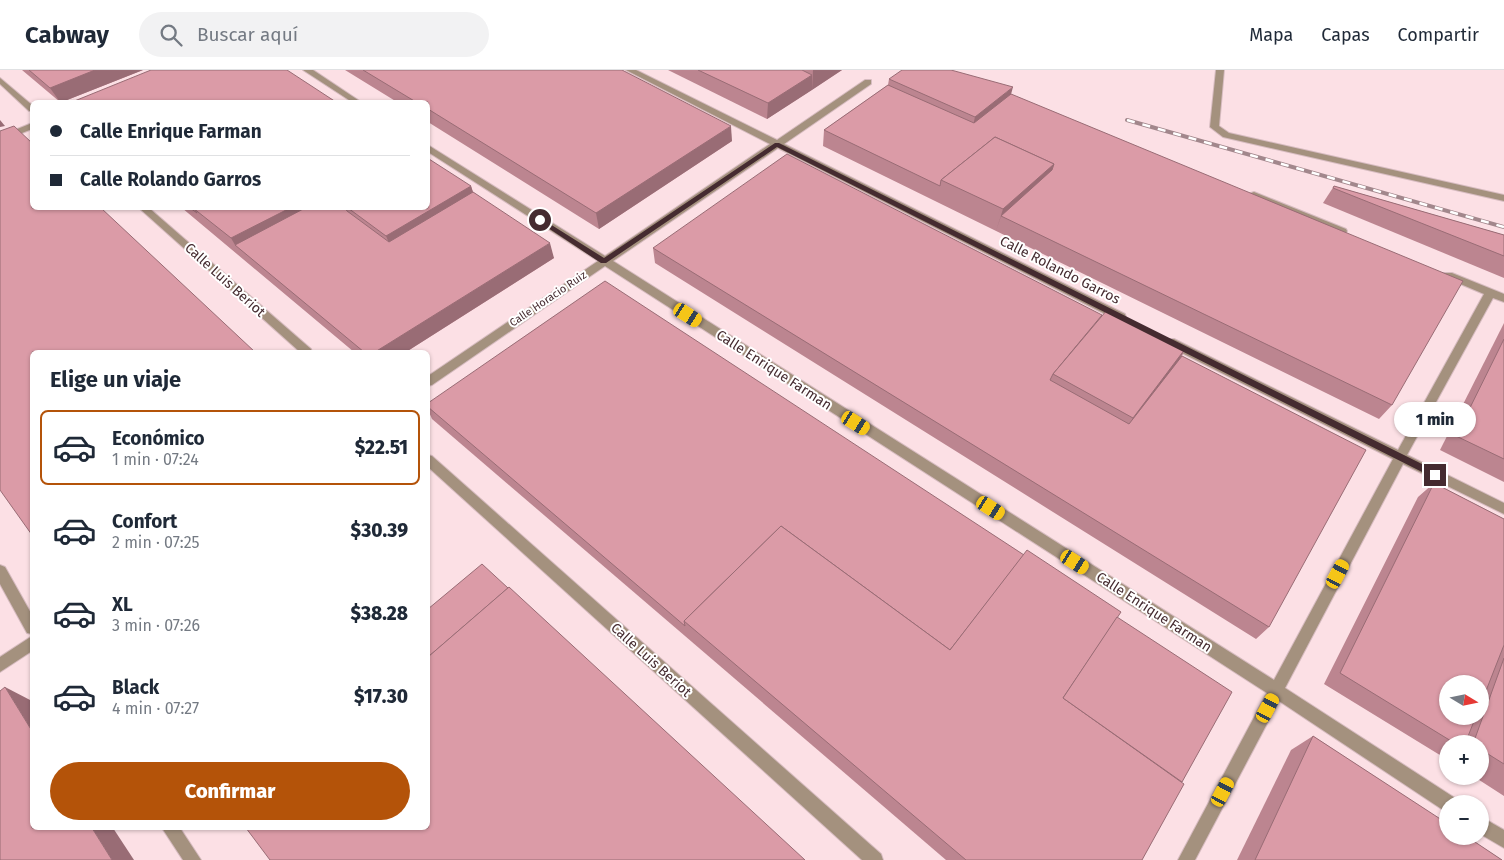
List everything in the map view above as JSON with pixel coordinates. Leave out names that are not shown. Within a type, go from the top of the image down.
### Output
[{"type":"street","points":[[307,70],[354,100]]},
{"type":"street","name":"Calle Rolando Garros","points":[[630,70],[1133,323]]},
{"type":"street","points":[[1220,70],[1214,127],[1226,135],[1504,198]]},
{"type":"street","points":[[0,80],[30,107]]},
{"type":"street","name":"Calle Horacio Ruiz","points":[[430,381],[868,82]]},
{"type":"street","points":[[0,139],[30,127]]},
{"type":"street","name":"Calle Enrique Farman","points":[[430,149],[1277,691],[1439,797]]},
{"type":"street","points":[[1246,192],[1356,237]]},
{"type":"street","name":"Calle Luis Beriot","points":[[146,210],[305,350]]},
{"type":"street","points":[[1439,271],[1504,298]]},
{"type":"street","points":[[1186,860],[1400,457],[1490,293]]},
{"type":"street","points":[[1160,337],[1504,509]]},
{"type":"street","name":"Calle Luis Beriot","points":[[430,462],[875,860]]},
{"type":"street","points":[[0,571],[30,624]]},
{"type":"street","points":[[0,665],[30,644]]},
{"type":"street","points":[[171,830],[193,860]]},
{"type":"street","points":[[1489,830],[1504,840]]},
{"type":"building","points":[[29,70],[95,70],[50,88]]},
{"type":"building","points":[[151,70],[287,70],[333,100],[77,100]]},
{"type":"building","points":[[363,70],[622,70],[731,126],[596,213],[430,110],[430,100],[413,100]]},
{"type":"building","points":[[698,70],[802,70],[812,75],[768,103]]},
{"type":"building","points":[[902,70],[951,70],[1013,87],[975,117],[889,79]]},
{"type":"building","points":[[888,85],[974,123],[1011,94],[1463,281],[1392,405],[1001,216],[1052,170],[1054,164],[995,137],[941,180],[940,186],[824,130]]},
{"type":"building","points":[[14,126],[30,141],[30,210],[103,210],[253,350],[30,350],[30,532],[0,490],[0,131]]},
{"type":"building","points":[[995,137],[1054,164],[1003,209],[941,180]]},
{"type":"building","points":[[787,154],[1102,315],[1050,380],[1129,424],[1182,356],[1366,450],[1269,627],[653,248]]},
{"type":"building","points":[[430,160],[471,186],[386,236],[351,210],[430,210]]},
{"type":"building","points":[[1334,186],[1504,235],[1504,256],[1333,188]]},
{"type":"building","points":[[473,192],[550,243],[378,350],[362,350],[235,245],[301,210],[346,210],[389,242]]},
{"type":"building","points":[[196,210],[286,210],[231,238]]},
{"type":"building","points":[[605,281],[1024,555],[950,650],[781,526],[684,621],[685,626],[430,409],[430,402]]},
{"type":"building","points":[[1107,310],[1185,349],[1133,418],[1053,374]]},
{"type":"building","points":[[1504,339],[1504,459],[1456,436]]},
{"type":"building","points":[[1434,483],[1504,519],[1504,645],[1489,683],[1489,675],[1439,675],[1439,725],[1472,725],[1469,735],[1441,735],[1340,673]]},
{"type":"building","points":[[781,526],[950,650],[1027,550],[1121,612],[1063,698],[1184,784],[1142,860],[966,860],[684,621]]},
{"type":"building","points":[[482,564],[508,588],[430,655],[430,607]]},
{"type":"building","points":[[509,587],[805,860],[270,860],[248,830],[430,830],[430,655]]},
{"type":"building","points":[[1117,617],[1232,692],[1182,782],[1063,698]]},
{"type":"building","points":[[1504,658],[1504,764],[1489,755],[1489,735],[1476,735],[1480,725],[1489,725],[1489,700]]},
{"type":"building","points":[[5,687],[30,728],[30,830],[93,830],[112,860],[0,860],[0,691]]},
{"type":"building","points":[[1313,736],[1439,818],[1439,845],[1480,845],[1502,860],[1255,860]]},
{"type":"railway","points":[[1127,120],[1504,227]]},
{"type":"route","points":[[540,220],[604,262],[777,144],[1435,475]]}]
